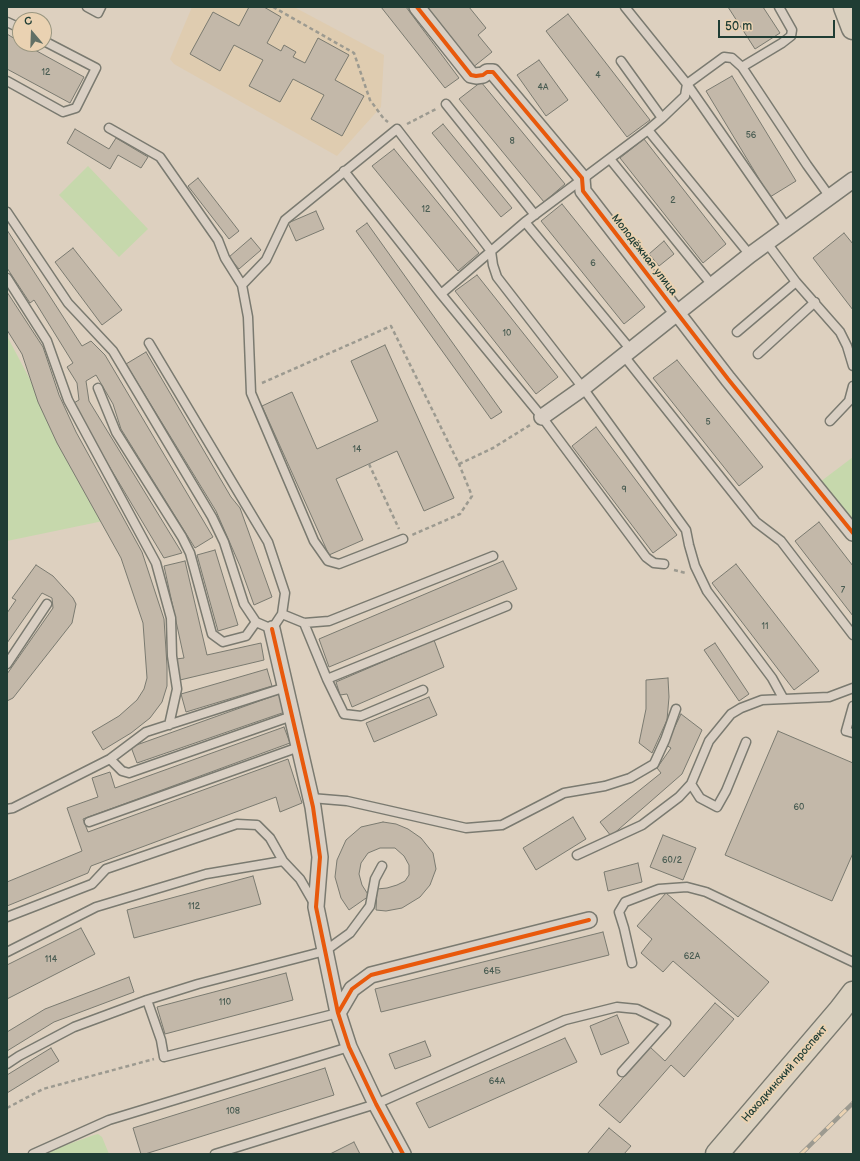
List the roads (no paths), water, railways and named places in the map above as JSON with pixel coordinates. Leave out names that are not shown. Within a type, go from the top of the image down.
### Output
[{"type":"main road","points":[[845,7],[853,28]]},
{"type":"main road","name":"Находкинский проспект","points":[[717,1154],[853,993]]},
{"type":"street","name":"Молодёжная улица","points":[[417,7],[471,75],[476,76],[487,72],[493,72],[582,178],[583,191],[728,378],[853,533]]},
{"type":"street","points":[[542,418],[583,388],[750,255],[853,180]]},
{"type":"street","points":[[272,629],[311,798],[320,857],[316,907],[338,1012],[349,1047],[376,1104],[403,1154]]},
{"type":"street","points":[[338,1012],[352,989],[371,975],[589,920]]},
{"type":"lane","points":[[87,7],[98,13],[101,7]]},
{"type":"lane","points":[[625,7],[687,84],[787,228]]},
{"type":"lane","points":[[742,67],[791,36],[792,30],[779,7]]},
{"type":"lane","points":[[7,82],[63,112],[76,108],[96,68],[52,45]]},
{"type":"lane","points":[[441,294],[525,222],[648,130],[685,96],[687,84],[724,57],[732,58],[742,67],[830,197]]},
{"type":"lane","points":[[621,61],[662,118]]},
{"type":"lane","points":[[446,104],[535,215]]},
{"type":"lane","points":[[109,128],[160,157],[218,240],[225,258],[242,285],[248,317],[251,393],[314,541],[328,561],[339,564],[403,539]]},
{"type":"lane","points":[[242,285],[266,260],[285,220],[396,129],[491,251],[492,265],[497,277],[583,388],[686,530],[696,566],[707,591],[772,678],[783,698]]},
{"type":"lane","points":[[648,130],[750,255]]},
{"type":"lane","points":[[610,159],[712,285]]},
{"type":"lane","points":[[344,171],[441,294],[542,418],[646,558],[654,563],[664,564]]},
{"type":"lane","points":[[7,212],[68,303],[113,351],[212,517],[224,542],[244,604],[256,622],[272,629],[282,614],[285,593],[268,542],[149,343]]},
{"type":"lane","points":[[525,222],[756,522],[781,541],[853,635]]},
{"type":"lane","points":[[767,243],[796,282],[840,332],[847,346],[853,366]]},
{"type":"lane","points":[[7,278],[47,341],[68,400],[156,563],[171,618],[172,656],[178,689],[169,725]]},
{"type":"lane","points":[[738,332],[796,282]]},
{"type":"lane","points":[[758,354],[815,302]]},
{"type":"lane","points":[[830,421],[849,402],[853,386]]},
{"type":"lane","points":[[98,388],[116,432],[182,537],[190,553],[212,634],[223,642],[246,636],[256,622]]},
{"type":"lane","points":[[282,614],[304,623],[329,622],[493,556]]},
{"type":"lane","points":[[7,664],[47,604]]},
{"type":"lane","points":[[327,679],[507,606]]},
{"type":"lane","points":[[304,623],[327,679],[344,714],[361,716],[423,690]]},
{"type":"lane","points":[[7,809],[13,808],[110,759],[146,732],[286,687]]},
{"type":"lane","points":[[576,855],[642,825],[678,797],[691,784],[709,741],[731,714],[750,703],[762,700],[829,697],[853,688]]},
{"type":"lane","points":[[853,706],[846,731],[853,733]]},
{"type":"lane","points":[[311,798],[347,801],[466,828],[502,825],[564,793],[605,786],[630,778],[654,764],[676,710]]},
{"type":"lane","points":[[110,759],[122,771],[129,773],[292,716]]},
{"type":"lane","points":[[691,784],[700,798],[717,807],[726,791],[746,742]]},
{"type":"lane","points":[[90,822],[299,747]]},
{"type":"lane","points":[[7,917],[92,884],[106,869],[237,824],[257,826],[270,838],[283,861],[300,879],[316,907]]},
{"type":"lane","points":[[7,952],[96,907],[206,874],[283,861]]},
{"type":"lane","points":[[7,1064],[19,1056],[74,1027],[147,1000],[198,984],[325,951],[350,934],[370,906],[375,879],[382,866]]},
{"type":"lane","points":[[632,963],[619,912],[625,902],[659,889],[687,887],[706,892],[853,962]]},
{"type":"lane","points":[[147,1000],[164,1057],[338,1012]]},
{"type":"lane","points":[[215,1154],[376,1104],[565,1020],[617,1007],[637,1009],[666,1023],[622,1072]]},
{"type":"lane","points":[[33,1154],[109,1120],[349,1047]]},
{"type":"railway","points":[[801,1154],[853,1103]]}]
